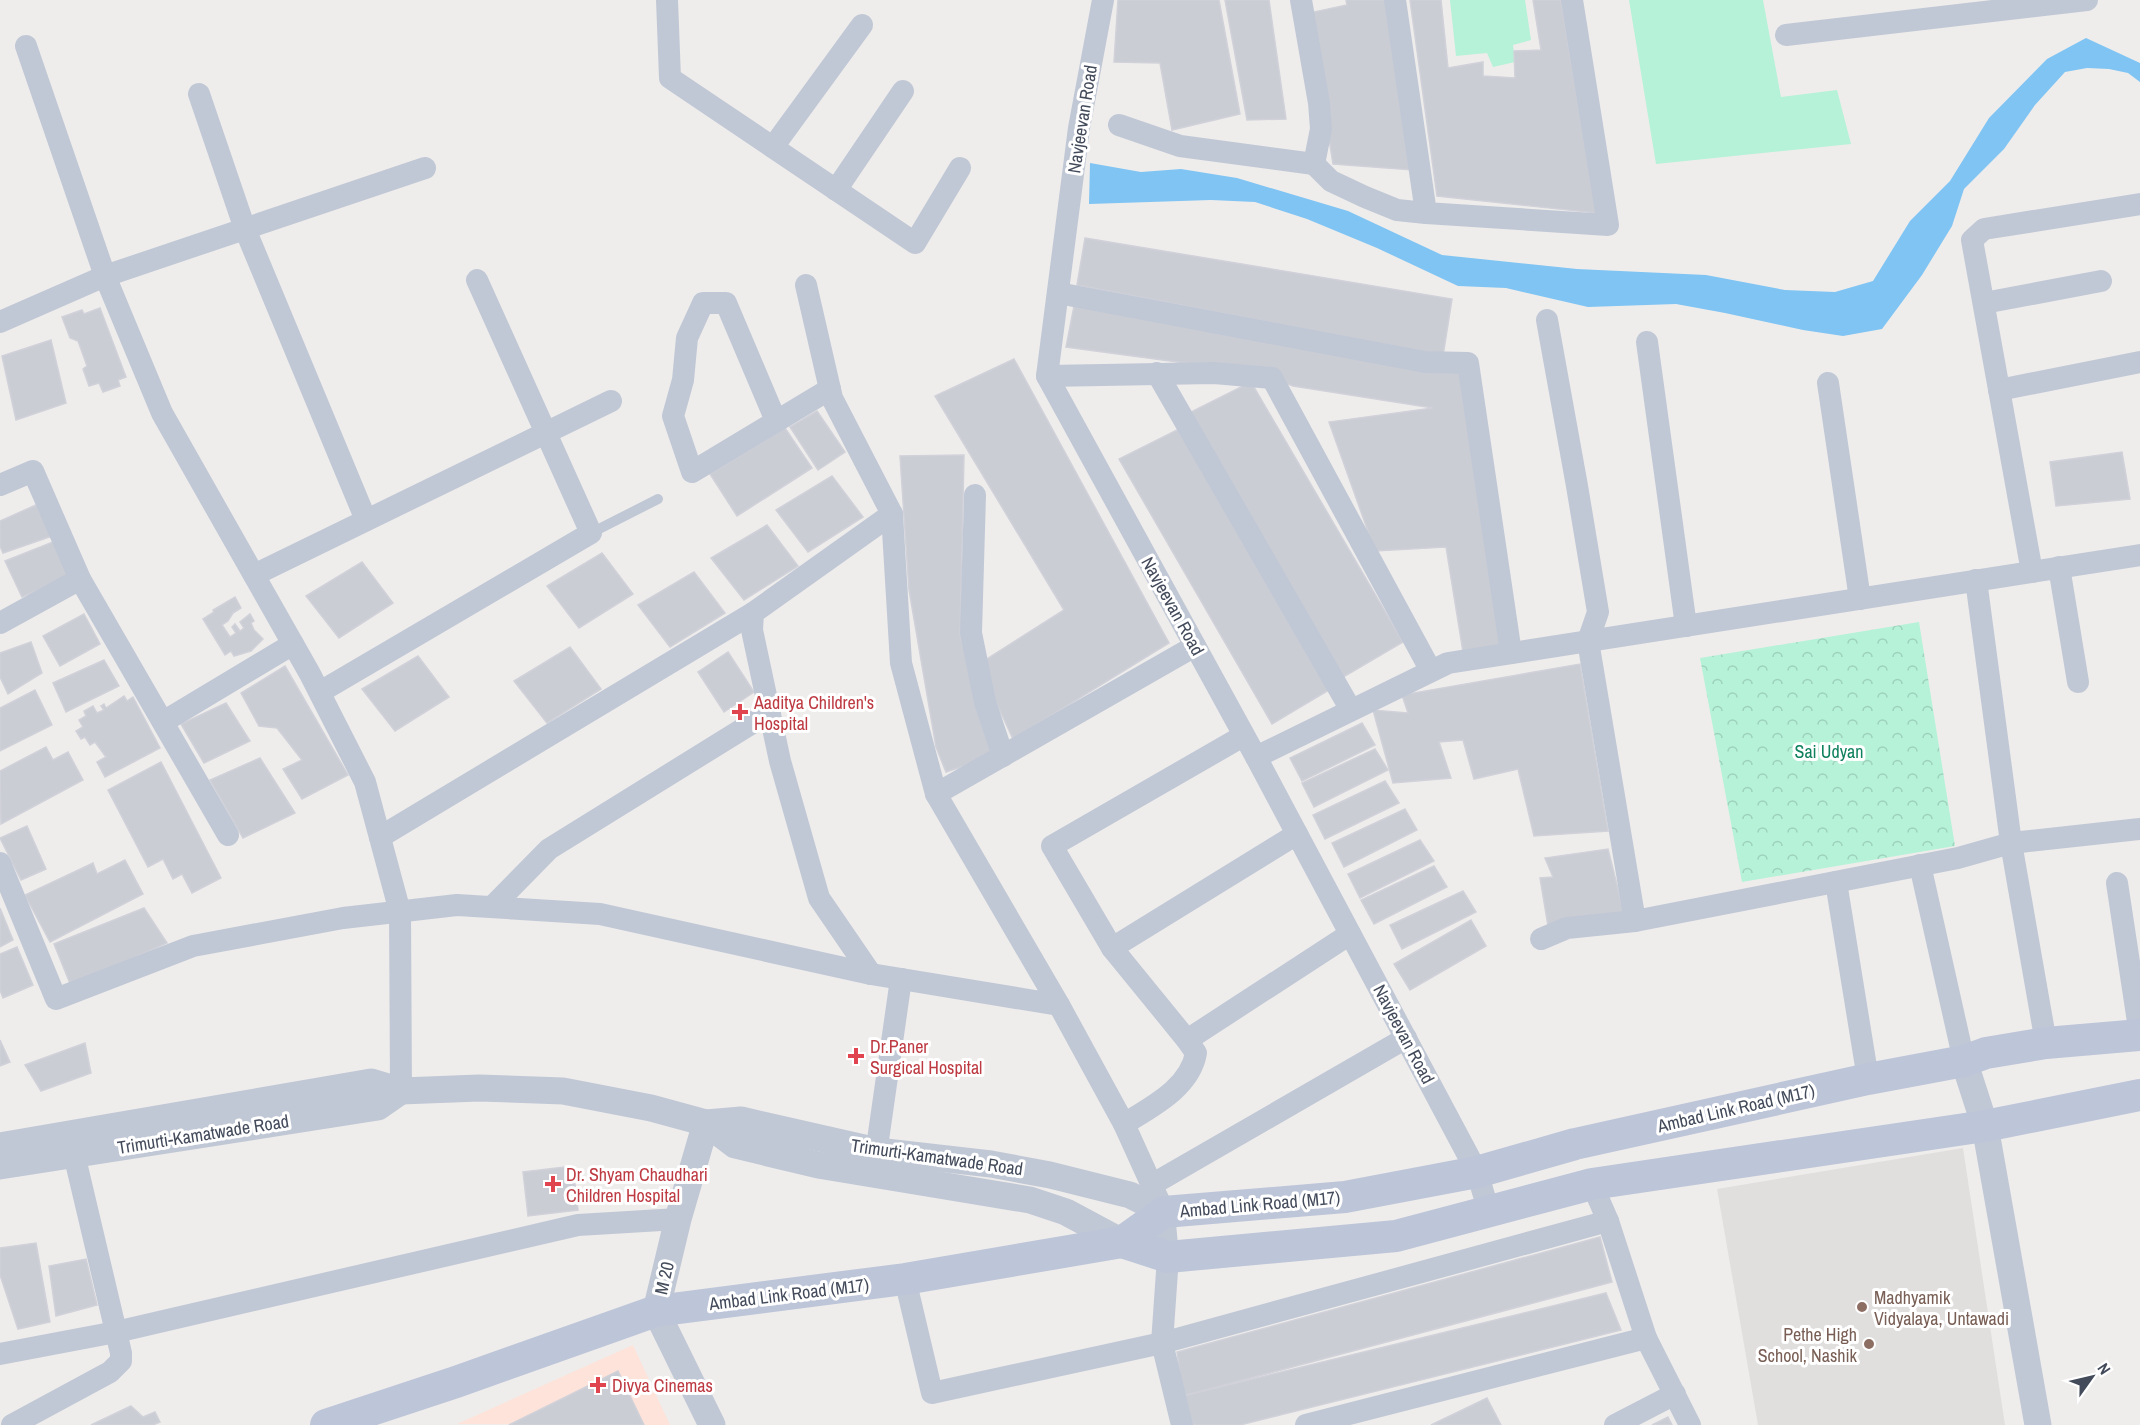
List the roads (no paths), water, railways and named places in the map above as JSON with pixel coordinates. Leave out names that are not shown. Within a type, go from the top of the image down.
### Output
[{"type":"main road","name":"Ambad Link Road (M17)","points":[[326,1425],[456,1383],[656,1311],[905,1279],[1122,1242],[1159,1198],[1345,1197],[1477,1172],[1575,1144],[1868,1079],[1964,1061],[1986,1053],[2046,1043],[2140,1035]]},
{"type":"main road","points":[[1122,1242],[1168,1257],[1396,1236],[1592,1184],[1985,1126],[2140,1095]]},
{"type":"street","points":[[667,0],[670,78],[915,243],[960,168]]},
{"type":"street","name":"Navjeevan Road","points":[[1103,0],[1079,128],[1047,375],[1256,757],[1477,1172],[1489,1212]]},
{"type":"street","points":[[1301,0],[1321,121],[1314,164]]},
{"type":"street","points":[[1395,0],[1426,213]]},
{"type":"street","points":[[1119,125],[1180,146],[1314,164],[1331,181],[1397,210],[1608,225],[1572,0]]},
{"type":"street","points":[[1786,36],[2087,0]]},
{"type":"street","points":[[773,147],[862,25]]},
{"type":"street","points":[[26,46],[105,276],[162,412],[320,692],[365,782],[400,912],[401,1091]]},
{"type":"street","points":[[836,190],[903,91]]},
{"type":"street","points":[[199,94],[245,229],[366,520]]},
{"type":"street","points":[[0,322],[105,276],[425,168]]},
{"type":"street","points":[[2032,572],[1972,240],[1984,229],[2140,204]]},
{"type":"street","points":[[320,692],[591,532],[477,280]]},
{"type":"street","points":[[1984,303],[2101,281]]},
{"type":"street","points":[[806,285],[832,398],[892,514],[901,663],[936,794],[1059,1005],[1124,1124],[1159,1198],[1168,1257],[1162,1343],[1182,1425]]},
{"type":"street","points":[[1058,294],[1425,362],[1468,363],[1511,653]]},
{"type":"street","points":[[776,421],[726,303],[703,303],[687,338],[683,380],[673,416],[692,472],[831,389]]},
{"type":"street","points":[[1546,320],[1598,612],[1588,641],[1635,921]]},
{"type":"street","points":[[1647,342],[1686,626]]},
{"type":"street","points":[[1999,390],[2140,362]]},
{"type":"street","points":[[1157,373],[1351,710]]},
{"type":"street","points":[[1047,375],[1214,373],[1272,378],[1431,671]]},
{"type":"street","points":[[1828,383],[1860,599]]},
{"type":"street","points":[[254,575],[611,401]]},
{"type":"street","points":[[0,485],[33,471],[80,579],[228,835]]},
{"type":"street","points":[[975,495],[971,633],[985,702],[1003,756]]},
{"type":"street","points":[[380,837],[753,613],[892,514]]},
{"type":"street","points":[[1256,757],[1448,663],[2140,556]]},
{"type":"street","points":[[2059,567],[2078,681]]},
{"type":"street","points":[[0,623],[80,579]]},
{"type":"street","points":[[1976,580],[2011,843],[2046,1043]]},
{"type":"street","points":[[753,613],[752,630],[780,761],[819,898],[871,974]]},
{"type":"street","points":[[163,722],[293,644]]},
{"type":"street","points":[[936,794],[1195,646]]},
{"type":"street","points":[[492,907],[549,849],[770,712]]},
{"type":"street","points":[[1124,1124],[1153,1106],[1179,1085],[1194,1065],[1196,1053],[1112,948],[1052,846],[1243,736]]},
{"type":"street","points":[[1541,939],[1567,928],[1635,921],[1958,858],[2011,843],[2140,829]]},
{"type":"street","points":[[1112,948],[1297,834]]},
{"type":"street","points":[[0,863],[56,999],[194,946],[343,918],[457,905],[600,914],[871,974],[1059,1005]]},
{"type":"street","points":[[1920,865],[1964,1061],[1985,1126],[2037,1425]]},
{"type":"street","points":[[1836,882],[1868,1079]]},
{"type":"street","points":[[2117,883],[2140,1035]]},
{"type":"street","points":[[1187,1040],[1350,934]]},
{"type":"street","points":[[875,1163],[901,979]]},
{"type":"street","points":[[1159,1198],[1406,1038]]},
{"type":"street","name":"Trimurti-Kamatwade Road","points":[[0,1146],[371,1082],[401,1091],[478,1088],[563,1091],[651,1108],[706,1123],[735,1144],[818,1165],[991,1164],[1040,1173],[1130,1195],[1159,1198]]},
{"type":"street","name":"Trimurti-Kamatwade Road","points":[[0,1166],[378,1107],[401,1091]]},
{"type":"street","name":"M 20","points":[[706,1123],[678,1219],[656,1311],[712,1425]]},
{"type":"street","points":[[12,1425],[116,1368],[121,1361],[122,1353],[74,1154]]},
{"type":"street","name":"Trimurti-Kamatwade Road","points":[[875,1163],[1030,1200],[1065,1212],[1122,1242]]},
{"type":"street","points":[[1592,1184],[1608,1221],[1646,1338],[1690,1425]]},
{"type":"street","points":[[0,1354],[116,1332],[578,1225],[678,1219]]},
{"type":"street","points":[[905,1279],[932,1393],[1162,1343],[1608,1221]]},
{"type":"street","points":[[1306,1425],[1646,1338]]},
{"type":"street","points":[[1615,1425],[1674,1394]]},
{"type":"lane","points":[[591,532],[658,499]]},
{"type":"water","points":[[2086,38],[2140,63],[2140,82],[2128,73],[2109,69],[2087,68],[2065,72],[2035,105],[2004,149],[1964,189],[1952,226],[1922,275],[1882,329],[1843,336],[1676,304],[1588,307],[1506,288],[1458,286],[1377,248],[1307,219],[1255,202],[1211,200],[1089,204],[1090,163],[1141,172],[1181,169],[1237,178],[1348,211],[1442,255],[1577,269],[1706,275],[1785,290],[1835,292],[1873,281],[1910,221],[1950,181],[1989,118],[2047,59]]},
{"type":"place","name":"Aaditya Children's Hospital","points":[[740,712]]},
{"type":"place","name":"Dr.Paner Surgical Hospital","points":[[856,1056]]},
{"type":"place","name":"Dr. Shyam Chaudhari Children Hospital","points":[[553,1184]]},
{"type":"place","name":"Madhyamik Vidyalaya, Untawadi","points":[[1862,1307]]},
{"type":"place","name":"Pethe High School, Nashik","points":[[1869,1344]]},
{"type":"place","name":"Divya Cinemas","points":[[598,1385]]},
{"type":"park label","name":"Sai Udyan","points":[[1829,751]]}]
